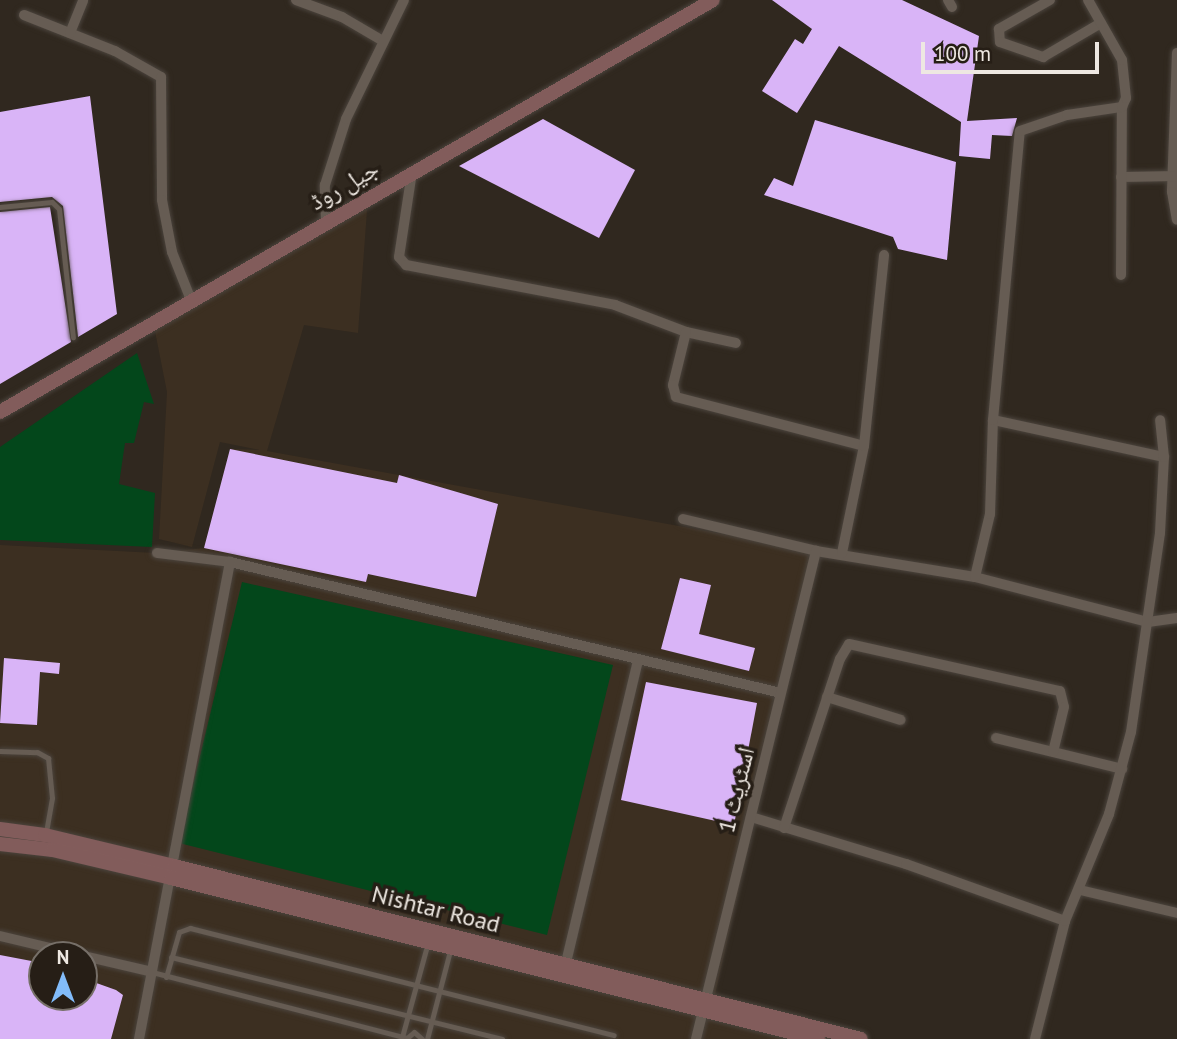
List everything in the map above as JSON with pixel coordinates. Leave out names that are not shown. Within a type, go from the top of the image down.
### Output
[{"type":"main road","name":"جیل روڈ","points":[[0,412],[713,0]]},
{"type":"main road","name":"Nishtar Road","points":[[0,830],[46,835],[173,872],[704,1006],[818,1039]]},
{"type":"main road","name":"Nishtar Road","points":[[0,844],[53,850],[173,872]]},
{"type":"main road","name":"Nishtar Road","points":[[428,938],[451,949],[564,970]]},
{"type":"main road","name":"Nishtar Road","points":[[704,1006],[861,1039]]},
{"type":"street","points":[[70,33],[83,0]]},
{"type":"street","points":[[296,0],[342,17],[383,41]]},
{"type":"street","points":[[326,222],[324,203],[333,158],[383,41],[404,0]]},
{"type":"street","points":[[1050,0],[999,29],[1000,42],[1043,57],[1101,23]]},
{"type":"street","points":[[1088,0],[1126,74],[1122,107],[1121,275]]},
{"type":"street","points":[[24,15],[70,33],[161,77],[162,200],[172,252],[191,300]]},
{"type":"street","points":[[1177,53],[1177,220]]},
{"type":"street","points":[[975,577],[990,513],[993,420],[1020,131],[1067,115],[1122,107]]},
{"type":"street","points":[[412,172],[399,257],[406,265],[615,305],[686,332],[736,343]]},
{"type":"street","points":[[1121,177],[1175,177]]},
{"type":"street","points":[[842,553],[864,446],[884,255]]},
{"type":"street","points":[[686,332],[673,385],[676,397],[864,446]]},
{"type":"street","points":[[1035,1039],[1065,921],[1080,890],[1122,769],[1149,622],[1164,457],[1160,419]]},
{"type":"street","points":[[993,420],[1164,457]]},
{"type":"street","points":[[683,519],[816,551],[842,553],[975,577],[1149,622],[1177,618]]},
{"type":"street","name":"اسٹریٹ 1","points":[[696,1039],[816,551]]},
{"type":"street","points":[[156,553],[230,562],[781,693]]},
{"type":"street","points":[[139,1039],[173,872],[230,562]]},
{"type":"street","points":[[784,828],[827,697],[849,644],[1055,689],[1063,695],[1064,707],[1053,752]]},
{"type":"street","points":[[564,970],[638,660]]},
{"type":"street","points":[[827,697],[901,720]]},
{"type":"street","points":[[996,738],[1122,769]]},
{"type":"street","points":[[751,817],[906,864],[1065,921]]},
{"type":"street","points":[[1080,890],[1177,913]]},
{"type":"street","points":[[0,936],[28,942]]},
{"type":"street","points":[[98,959],[152,972]]},
{"type":"lane","points":[[0,207],[52,202],[59,209],[73,337]]},
{"type":"lane","points":[[0,751],[37,752],[48,758],[52,798],[46,835]]},
{"type":"lane","points":[[166,977],[179,932],[190,929],[614,1035]]},
{"type":"lane","points":[[405,1038],[407,1016],[428,938]]},
{"type":"lane","points":[[427,1039],[451,949]]},
{"type":"lane","points":[[171,957],[502,1039]]},
{"type":"lane","points":[[152,972],[405,1038],[414,1032],[422,1039]]},
{"type":"shaded area","points":[[368,197],[358,333],[304,325],[267,451],[816,551],[712,1008],[837,1039],[0,1039],[0,545],[156,553],[204,548],[230,449],[260,450],[220,442],[192,547],[159,539],[167,392],[152,316]]},
{"type":"green space","points":[[137,353],[154,404],[144,402],[134,443],[125,443],[119,484],[155,493],[152,547],[0,540],[0,447]]},
{"type":"green space","points":[[242,582],[613,665],[547,935],[179,843]]},
{"type":"building","points":[[772,0],[902,0],[979,36],[967,121],[1017,118],[1012,136],[992,135],[990,159],[959,156],[961,122],[839,46],[797,113],[762,91],[795,39],[803,44],[812,29]]},
{"type":"building","points":[[90,96],[117,314],[78,337],[63,206],[52,197],[0,202],[0,112]]},
{"type":"building","points":[[543,119],[635,170],[599,238],[459,166]]},
{"type":"building","points":[[815,120],[956,162],[947,260],[898,249],[893,237],[764,195],[774,178],[793,186]]},
{"type":"building","points":[[50,207],[71,342],[0,384],[0,212]]},
{"type":"building","points":[[230,449],[397,483],[399,475],[498,504],[476,597],[368,574],[366,582],[204,548]]},
{"type":"building","points":[[680,578],[711,585],[699,634],[755,648],[749,671],[661,649]]},
{"type":"building","points":[[4,658],[60,663],[59,674],[40,672],[37,725],[0,723]]},
{"type":"building","points":[[646,682],[757,703],[734,825],[621,800]]},
{"type":"building","points":[[0,955],[28,960],[28,1011],[98,1011],[98,984],[123,995],[111,1039],[0,1039]]}]
